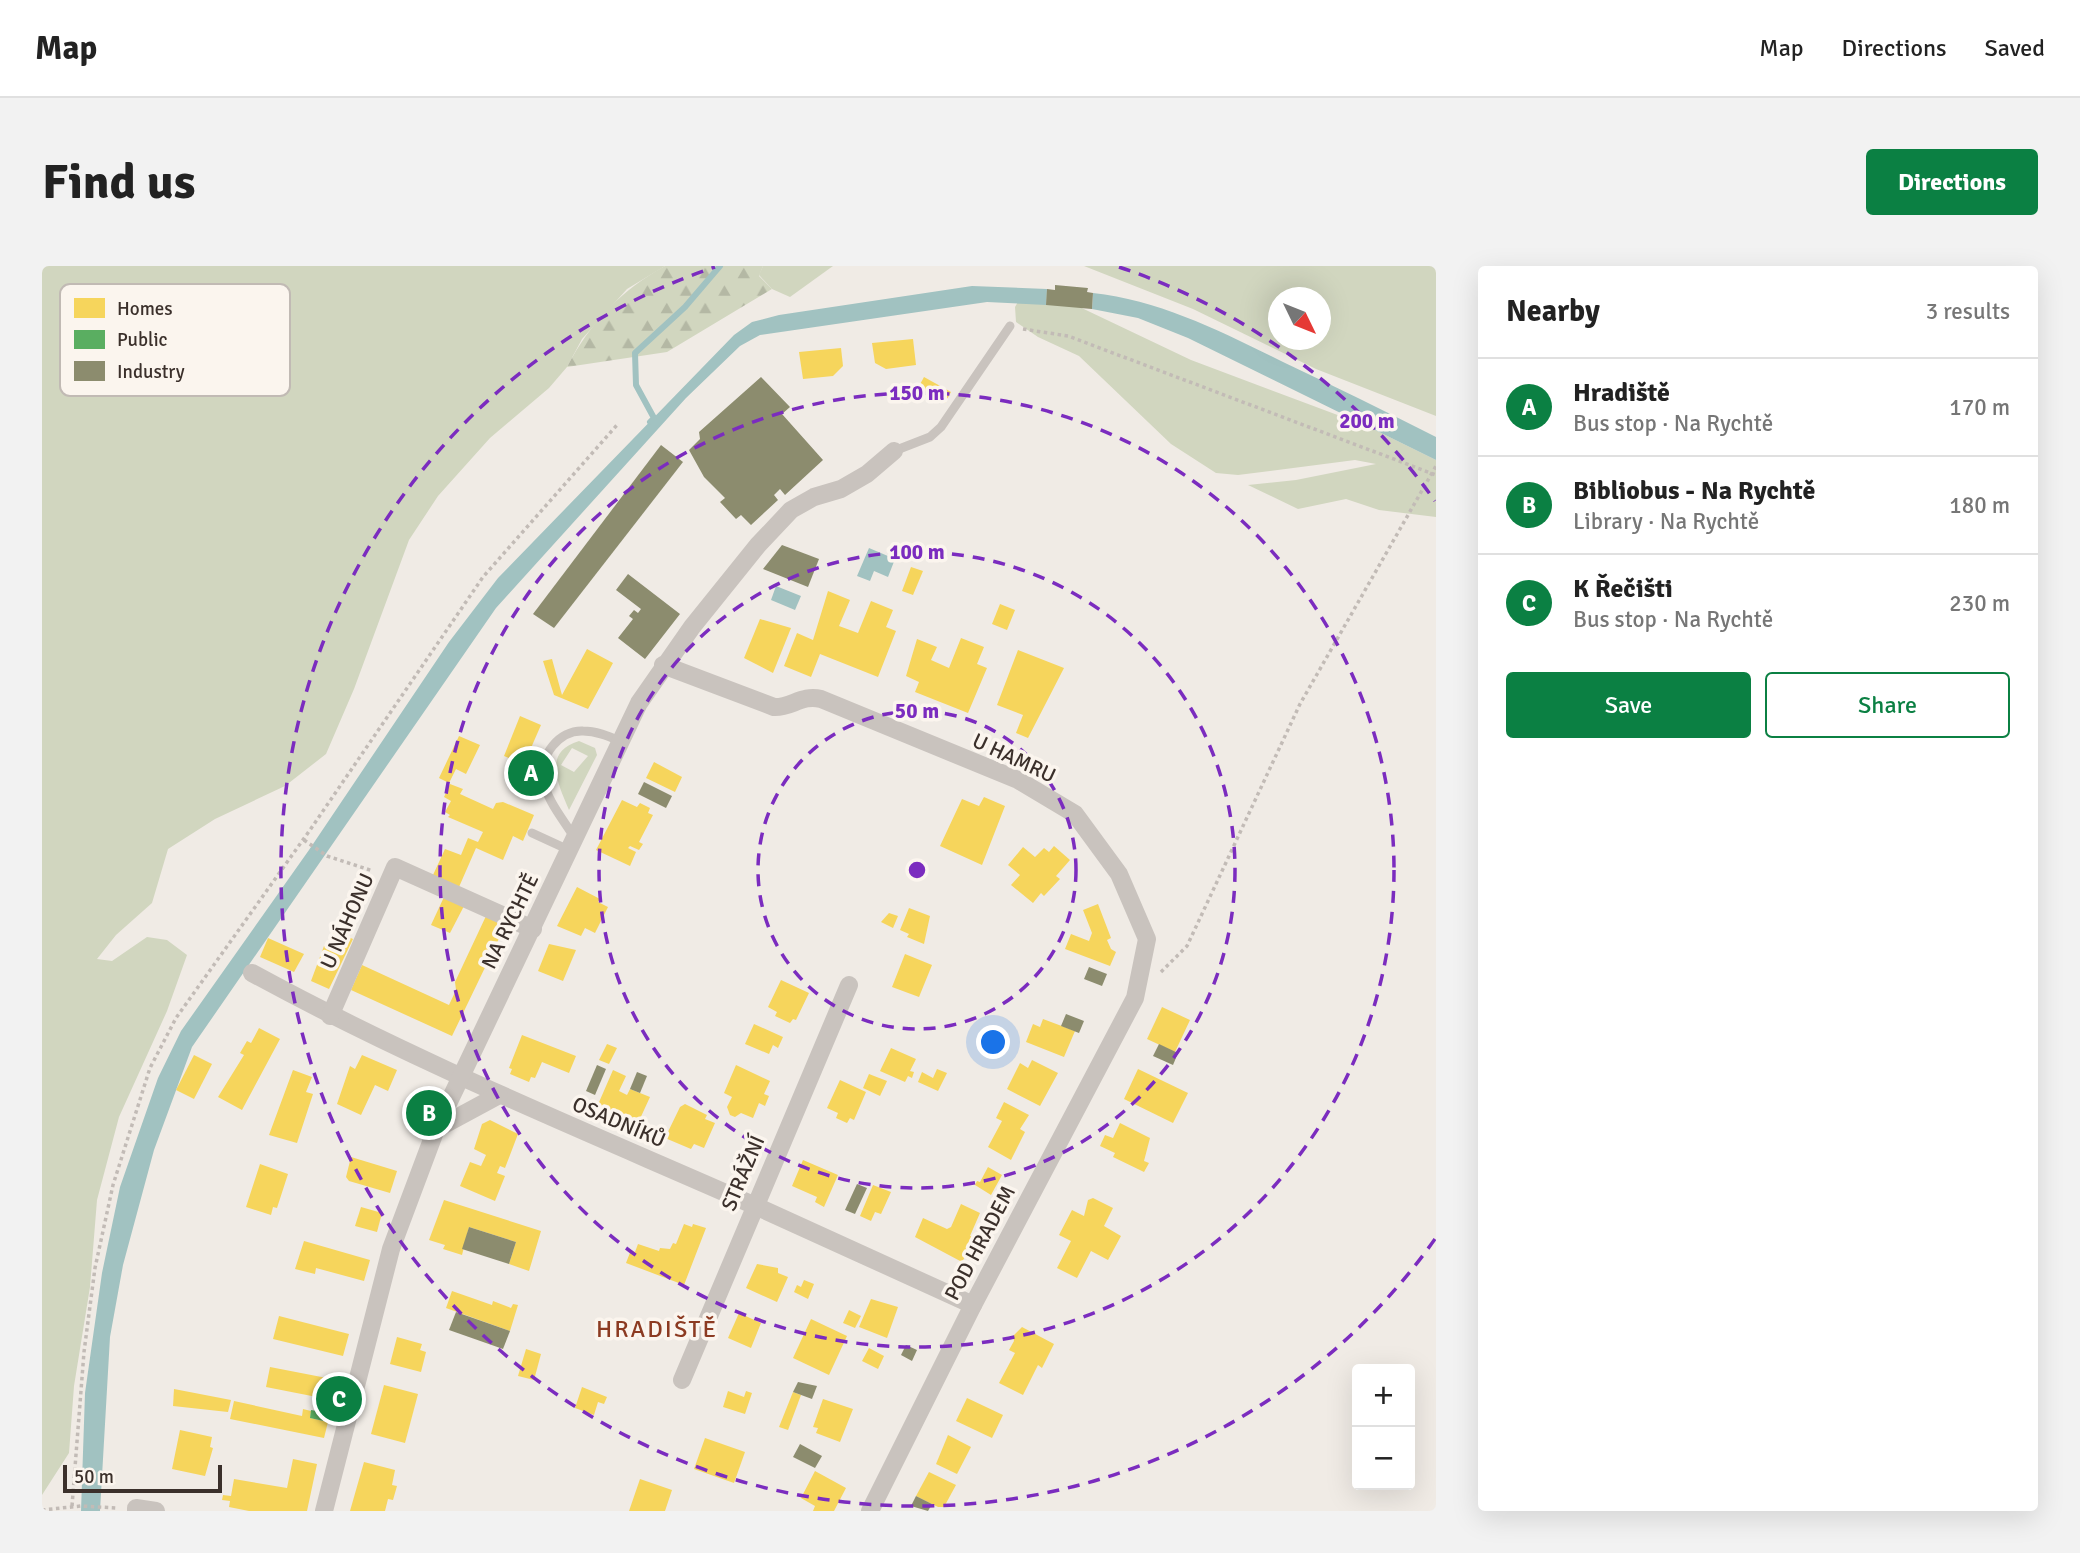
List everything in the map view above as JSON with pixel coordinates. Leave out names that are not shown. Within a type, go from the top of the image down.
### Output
[{"type":"street","name":"NA RYCHTĚ","points":[[324,1511],[391,1249],[436,1129],[458,1077],[533,929],[620,741],[663,665],[758,545],[791,510],[867,474],[894,451]]},
{"type":"street","name":"U HAMRU","points":[[663,665],[774,707],[782,708],[807,697],[821,699],[1017,780],[1075,814],[1119,873],[1147,939],[1135,998]]},
{"type":"street","name":"U NÁHONU","points":[[330,1016],[395,867],[533,929]]},
{"type":"street","name":"OSADNÍKŮ","points":[[252,973],[330,1016],[458,1077],[754,1205],[972,1305]]},
{"type":"street","name":"STRÁŽNÍ","points":[[682,1380],[849,985]]},
{"type":"street","name":"POD HRADEM","points":[[870,1511],[972,1305],[1135,998]]},
{"type":"street","points":[[436,1129],[499,1095]]},
{"type":"street","points":[[136,1511],[156,1511]]},
{"type":"lane","points":[[894,451],[930,437],[941,427],[1010,327]]},
{"type":"lane","points":[[572,844],[547,793],[542,777],[545,758],[558,740],[569,733],[582,731],[620,741]]},
{"type":"lane","points":[[532,834],[572,844]]},
{"type":"path","points":[[1010,327],[1068,336],[1434,474]]},
{"type":"path","points":[[72,1506],[84,1352],[95,1268],[113,1185],[150,1068],[176,1018],[483,577],[617,425]]},
{"type":"path","points":[[1135,998],[1187,946],[1300,704],[1434,474],[1436,466]]},
{"type":"path","points":[[303,839],[327,856],[391,877]]},
{"type":"path","points":[[42,1510],[72,1506],[100,1507]]},
{"type":"green space","points":[[42,266],[665,266],[627,289],[582,339],[567,367],[549,388],[490,438],[438,496],[409,540],[354,689],[326,754],[285,786],[215,819],[168,849],[152,903],[116,935],[97,959],[112,961],[147,937],[167,940],[187,955],[167,1011],[119,1117],[97,1200],[90,1287],[74,1386],[69,1453],[42,1495]]},
{"type":"green space","points":[[665,266],[763,266],[759,276],[772,289],[667,352],[567,367],[586,336],[608,309],[634,286]]},
{"type":"green space","points":[[763,266],[833,266],[790,297],[772,289],[759,275]]},
{"type":"green space","points":[[1084,266],[1436,266],[1436,416],[1316,369],[1277,350],[1331,350],[1331,287],[1268,287],[1268,346],[1193,309]]},
{"type":"green space","points":[[1024,291],[1046,291],[1191,360],[1367,426],[1436,460],[1436,517],[1379,510],[1346,499],[1298,509],[1248,485],[1296,480],[1376,464],[1355,460],[1238,475],[1216,473],[1171,444],[1079,356],[1038,337],[1016,322],[1015,307]]},
{"type":"green space","points":[[579,741],[595,748],[597,755],[569,810],[556,770],[560,753],[567,746]],"holes":[[[572,748],[588,756],[574,772],[561,765]]]},
{"type":"water","points":[[972,286],[1047,289],[1046,305],[987,302],[760,335],[740,346],[686,398],[496,608],[192,1047],[154,1150],[123,1265],[110,1337],[100,1511],[81,1511],[85,1393],[102,1273],[120,1187],[158,1078],[181,1031],[309,850],[449,642],[498,578],[734,335],[752,322],[779,315]]},
{"type":"water","points":[[1093,293],[1142,303],[1190,319],[1340,389],[1436,437],[1436,460],[1188,338],[1138,318],[1092,309]]},
{"type":"water","points":[[869,548],[895,559],[888,577],[874,571],[870,581],[857,576]]},
{"type":"water","points":[[776,586],[801,596],[795,610],[771,600]]},
{"type":"building: Homes","points":[[913,339],[916,365],[886,369],[875,363],[872,343]]},
{"type":"building: Homes","points":[[841,348],[843,366],[833,376],[803,379],[799,352]]},
{"type":"building: Homes","points":[[924,377],[951,392],[945,403],[918,388]]},
{"type":"building: Homes","points":[[911,567],[923,571],[913,595],[902,591]]},
{"type":"building: Homes","points":[[828,591],[850,600],[839,626],[858,633],[871,601],[893,610],[886,627],[896,631],[878,677],[820,654],[811,677],[784,666],[797,633],[813,640]]},
{"type":"building: Homes","points":[[1000,604],[1015,610],[1007,630],[992,624]]},
{"type":"building: Homes","points":[[760,619],[791,628],[773,673],[744,658]]},
{"type":"building: Homes","points":[[961,638],[984,647],[977,664],[987,668],[968,713],[915,692],[919,682],[906,676],[917,639],[937,647],[931,660],[949,668]]},
{"type":"building: Homes","points":[[587,649],[613,663],[588,709],[554,695],[543,661],[552,659],[562,695]]},
{"type":"building: Homes","points":[[1018,650],[1064,668],[1028,738],[1016,733],[1023,715],[997,705]]},
{"type":"building: Homes","points":[[520,716],[541,725],[524,764],[504,756]]},
{"type":"building: Homes","points":[[459,736],[480,745],[466,774],[456,769],[449,783],[439,778]]},
{"type":"building: Homes","points":[[654,762],[682,777],[675,792],[646,778]]},
{"type":"building: Homes","points":[[450,784],[463,789],[460,794],[493,809],[496,803],[503,802],[534,815],[523,841],[513,836],[503,860],[476,848],[459,887],[433,875],[445,849],[461,855],[468,838],[478,842],[483,832],[448,817],[450,815],[445,812],[451,801],[444,797]]},
{"type":"building: Homes","points":[[984,797],[1005,806],[982,865],[940,846],[962,799],[979,806]]},
{"type":"building: Homes","points":[[622,800],[637,807],[640,803],[650,808],[648,813],[653,815],[639,842],[643,844],[639,850],[630,846],[628,848],[636,852],[630,866],[596,850]]},
{"type":"building: Homes","points":[[1054,846],[1070,860],[1056,876],[1060,879],[1044,896],[1041,893],[1033,903],[1011,885],[1020,875],[1008,865],[1023,847],[1035,857],[1044,848],[1049,852]]},
{"type":"building: Homes","points":[[577,887],[600,899],[598,902],[608,907],[595,933],[585,928],[581,936],[557,926]]},
{"type":"building: Homes","points":[[444,897],[464,906],[450,933],[431,925]]},
{"type":"building: Homes","points":[[1098,904],[1111,938],[1107,940],[1111,949],[1116,952],[1110,966],[1065,949],[1071,934],[1089,941],[1092,933],[1083,910]]},
{"type":"building: Homes","points":[[909,908],[930,916],[924,944],[907,937],[909,934],[900,930]]},
{"type":"building: Homes","points":[[889,913],[898,916],[893,928],[881,922]]},
{"type":"building: Homes","points":[[486,916],[505,926],[452,1036],[351,990],[362,965],[449,1005],[456,990],[455,982]]},
{"type":"building: Homes","points":[[334,931],[353,939],[329,989],[311,981],[324,946],[327,947]]},
{"type":"building: Homes","points":[[268,938],[304,954],[294,972],[260,957]]},
{"type":"building: Homes","points":[[549,944],[576,950],[563,981],[538,971]]},
{"type":"building: Homes","points":[[905,954],[932,965],[919,997],[892,987]]},
{"type":"building: Homes","points":[[781,980],[809,993],[796,1020],[793,1019],[790,1023],[775,1016],[777,1012],[768,1007]]},
{"type":"building: Homes","points":[[1162,1007],[1190,1020],[1175,1052],[1147,1039]]},
{"type":"building: Homes","points":[[1043,1019],[1075,1031],[1064,1057],[1026,1042],[1033,1024],[1040,1027]]},
{"type":"building: Homes","points":[[754,1024],[783,1037],[778,1048],[773,1045],[769,1054],[745,1044]]},
{"type":"building: Homes","points":[[259,1028],[280,1039],[242,1110],[218,1097],[244,1055],[240,1053],[247,1041],[251,1043]]},
{"type":"building: Homes","points":[[522,1035],[576,1056],[569,1073],[542,1062],[535,1078],[531,1077],[529,1082],[510,1074],[512,1069],[509,1068]]},
{"type":"building: Homes","points":[[607,1044],[617,1048],[609,1064],[599,1060]]},
{"type":"building: Homes","points":[[891,1048],[916,1059],[910,1071],[914,1072],[912,1078],[908,1076],[905,1082],[880,1071]]},
{"type":"building: Homes","points":[[194,1055],[212,1064],[194,1099],[176,1090]]},
{"type":"building: Homes","points":[[362,1055],[397,1070],[388,1091],[375,1085],[361,1115],[337,1104],[350,1066],[355,1069]]},
{"type":"building: Homes","points":[[1032,1060],[1058,1073],[1040,1106],[1007,1089],[1020,1063],[1028,1068]]},
{"type":"building: Homes","points":[[736,1065],[770,1081],[764,1094],[769,1096],[765,1106],[759,1103],[753,1118],[741,1113],[735,1117],[730,1115],[727,1107],[732,1097],[724,1093]]},
{"type":"building: Homes","points":[[937,1069],[947,1073],[938,1091],[918,1082],[922,1072],[933,1078]]},
{"type":"building: Homes","points":[[1138,1069],[1188,1093],[1173,1123],[1124,1099]]},
{"type":"building: Homes","points":[[293,1070],[312,1077],[306,1092],[313,1094],[297,1143],[269,1135]]},
{"type":"building: Homes","points":[[613,1070],[626,1076],[619,1091],[627,1095],[630,1089],[650,1097],[633,1134],[593,1116]]},
{"type":"building: Homes","points":[[869,1074],[887,1081],[880,1096],[863,1088]]},
{"type":"building: Homes","points":[[840,1080],[866,1092],[854,1120],[850,1118],[847,1123],[836,1118],[838,1113],[827,1108]]},
{"type":"building: Homes","points":[[1004,1102],[1029,1115],[1020,1129],[1025,1132],[1011,1160],[988,1147],[1002,1121],[996,1118]]},
{"type":"building: Homes","points":[[685,1104],[707,1115],[705,1119],[715,1123],[704,1148],[694,1144],[691,1149],[665,1138],[680,1107]]},
{"type":"building: Homes","points":[[490,1120],[518,1134],[505,1168],[500,1166],[497,1173],[505,1176],[495,1201],[460,1186],[470,1162],[481,1166],[486,1155],[474,1149],[482,1124]]},
{"type":"building: Homes","points":[[1120,1123],[1150,1138],[1144,1161],[1149,1163],[1144,1172],[1113,1157],[1115,1153],[1100,1146],[1105,1135],[1113,1138]]},
{"type":"building: Homes","points":[[351,1157],[397,1171],[390,1193],[349,1181],[346,1177]]},
{"type":"building: Homes","points":[[803,1160],[838,1175],[824,1207],[815,1202],[817,1197],[792,1186]]},
{"type":"building: Homes","points":[[260,1164],[288,1174],[277,1208],[273,1207],[271,1215],[246,1207]]},
{"type":"building: Homes","points":[[988,1167],[1002,1175],[991,1195],[975,1185],[977,1181],[980,1182]]},
{"type":"building: Homes","points":[[873,1185],[891,1192],[881,1214],[875,1212],[871,1221],[860,1216]]},
{"type":"building: Homes","points":[[1093,1198],[1113,1208],[1104,1226],[1121,1236],[1108,1260],[1091,1251],[1077,1278],[1057,1268],[1071,1241],[1059,1235],[1072,1210],[1084,1216],[1088,1200]]},
{"type":"building: Homes","points":[[444,1200],[541,1231],[529,1271],[509,1264],[516,1242],[469,1227],[462,1255],[443,1249],[445,1245],[429,1240]]},
{"type":"building: Homes","points":[[961,1204],[980,1213],[970,1236],[973,1237],[971,1246],[962,1262],[915,1237],[923,1218],[947,1229],[951,1227]]},
{"type":"building: Homes","points":[[361,1207],[382,1213],[377,1232],[355,1226]]},
{"type":"building: Homes","points":[[684,1224],[706,1228],[684,1285],[626,1263],[631,1250],[635,1252],[638,1244],[659,1251],[660,1248],[670,1249],[673,1243],[676,1244]]},
{"type":"building: Homes","points":[[304,1241],[370,1260],[364,1281],[316,1268],[315,1274],[295,1269]]},
{"type":"building: Homes","points":[[757,1264],[778,1268],[778,1273],[788,1277],[777,1302],[746,1288]]},
{"type":"building: Homes","points":[[804,1280],[814,1284],[808,1299],[794,1292],[797,1285],[801,1287]]},
{"type":"building: Homes","points":[[452,1291],[492,1305],[493,1301],[511,1308],[513,1304],[518,1305],[510,1331],[446,1308]]},
{"type":"building: Homes","points":[[871,1299],[898,1307],[887,1338],[859,1327]]},
{"type":"building: Homes","points":[[849,1310],[861,1316],[855,1328],[843,1323]]},
{"type":"building: Homes","points":[[739,1313],[761,1323],[751,1348],[728,1338]]},
{"type":"building: Homes","points":[[279,1316],[349,1334],[343,1356],[273,1339]]},
{"type":"building: Homes","points":[[811,1319],[847,1336],[829,1375],[793,1358]]},
{"type":"building: Homes","points":[[1022,1327],[1054,1344],[1042,1368],[1038,1365],[1023,1395],[999,1383],[1015,1353],[1009,1350],[1014,1341],[1013,1336]]},
{"type":"building: Homes","points":[[397,1337],[422,1344],[420,1350],[426,1352],[421,1372],[390,1364]]},
{"type":"building: Homes","points":[[869,1348],[884,1356],[878,1369],[862,1361]]},
{"type":"building: Homes","points":[[526,1349],[541,1354],[534,1380],[518,1376]]},
{"type":"building: Homes","points":[[270,1367],[337,1380],[332,1400],[266,1387]]},
{"type":"building: Homes","points":[[384,1385],[418,1394],[405,1443],[371,1434]]},
{"type":"building: Homes","points":[[582,1387],[607,1397],[604,1404],[598,1402],[594,1415],[575,1408]]},
{"type":"building: Homes","points":[[174,1389],[231,1400],[228,1412],[173,1406]]},
{"type":"building: Homes","points":[[728,1391],[744,1397],[746,1391],[752,1393],[745,1414],[723,1407]]},
{"type":"building: Homes","points":[[793,1392],[801,1395],[788,1430],[779,1427]]},
{"type":"building: Homes","points":[[967,1398],[1003,1415],[992,1438],[956,1421]]},
{"type":"building: Homes","points":[[823,1399],[853,1409],[840,1442],[816,1433],[818,1428],[813,1427]]},
{"type":"building: Homes","points":[[234,1401],[302,1416],[303,1409],[311,1411],[310,1418],[328,1422],[324,1438],[230,1419]]},
{"type":"building: Homes","points":[[180,1430],[212,1437],[210,1447],[213,1448],[205,1476],[172,1469]]},
{"type":"building: Homes","points":[[948,1435],[971,1447],[957,1474],[936,1464]]},
{"type":"building: Homes","points":[[705,1438],[745,1452],[734,1483],[694,1469]]},
{"type":"building: Homes","points":[[293,1459],[317,1464],[307,1511],[249,1511],[229,1507],[230,1501],[222,1500],[223,1495],[231,1496],[234,1479],[287,1488]]},
{"type":"building: Homes","points":[[364,1462],[395,1470],[392,1485],[397,1486],[393,1500],[388,1499],[385,1511],[350,1511]]},
{"type":"building: Homes","points":[[815,1471],[846,1488],[834,1511],[813,1511],[815,1506],[801,1498]]},
{"type":"building: Homes","points":[[929,1472],[956,1485],[944,1507],[938,1507],[916,1496]]},
{"type":"building: Homes","points":[[640,1479],[672,1490],[665,1511],[629,1511]]},
{"type":"building: Public","points":[[311,1410],[329,1413],[328,1422],[310,1418]]},
{"type":"building: Industry","points":[[1055,285],[1088,288],[1087,292],[1093,293],[1092,309],[1046,305],[1047,289],[1055,290]]},
{"type":"building: Industry","points":[[761,377],[790,407],[782,414],[823,460],[785,495],[780,489],[774,495],[778,500],[751,525],[741,515],[736,519],[720,502],[725,498],[704,477],[689,450],[700,439],[699,432]]},
{"type":"building: Industry","points":[[661,445],[683,462],[554,628],[533,614]]},
{"type":"building: Industry","points":[[782,545],[819,559],[808,587],[763,569]]},
{"type":"building: Industry","points":[[628,574],[680,614],[645,659],[618,638],[633,619],[629,616],[634,610],[638,613],[641,609],[616,590]]},
{"type":"building: Industry","points":[[644,782],[672,796],[666,808],[638,794]]},
{"type":"building: Industry","points":[[1089,967],[1107,974],[1102,986],[1084,979]]},
{"type":"building: Industry","points":[[1066,1014],[1084,1021],[1079,1033],[1061,1026]]},
{"type":"building: Industry","points":[[1159,1044],[1178,1053],[1173,1065],[1153,1056]]},
{"type":"building: Industry","points":[[597,1065],[606,1069],[595,1095],[586,1091]]},
{"type":"building: Industry","points":[[637,1072],[647,1076],[640,1093],[630,1089]]},
{"type":"building: Industry","points":[[857,1184],[867,1188],[855,1214],[845,1210]]},
{"type":"building: Industry","points":[[469,1227],[516,1242],[509,1264],[462,1249]]},
{"type":"building: Industry","points":[[456,1312],[510,1331],[503,1349],[449,1330]]},
{"type":"building: Industry","points":[[906,1345],[917,1350],[912,1361],[901,1355]]},
{"type":"building: Industry","points":[[798,1382],[817,1386],[812,1399],[793,1392]]},
{"type":"building: Industry","points":[[800,1444],[822,1456],[815,1468],[793,1457]]},
{"type":"building: Industry","points":[[916,1496],[932,1504],[928,1511],[911,1506]]},
{"type":"waterway","points":[[650,422],[654,418],[636,385],[635,353],[685,307],[720,266]]},
{"type":"place","name":"Hradiště","points":[[531,773]]},
{"type":"place","name":"Bibliobus - Na Rychtě","points":[[429,1113]]},
{"type":"place","name":"K Řečišti","points":[[339,1399]]},
{"type":"district","name":"HRADIŠTĚ","points":[[657,1329]]}]
